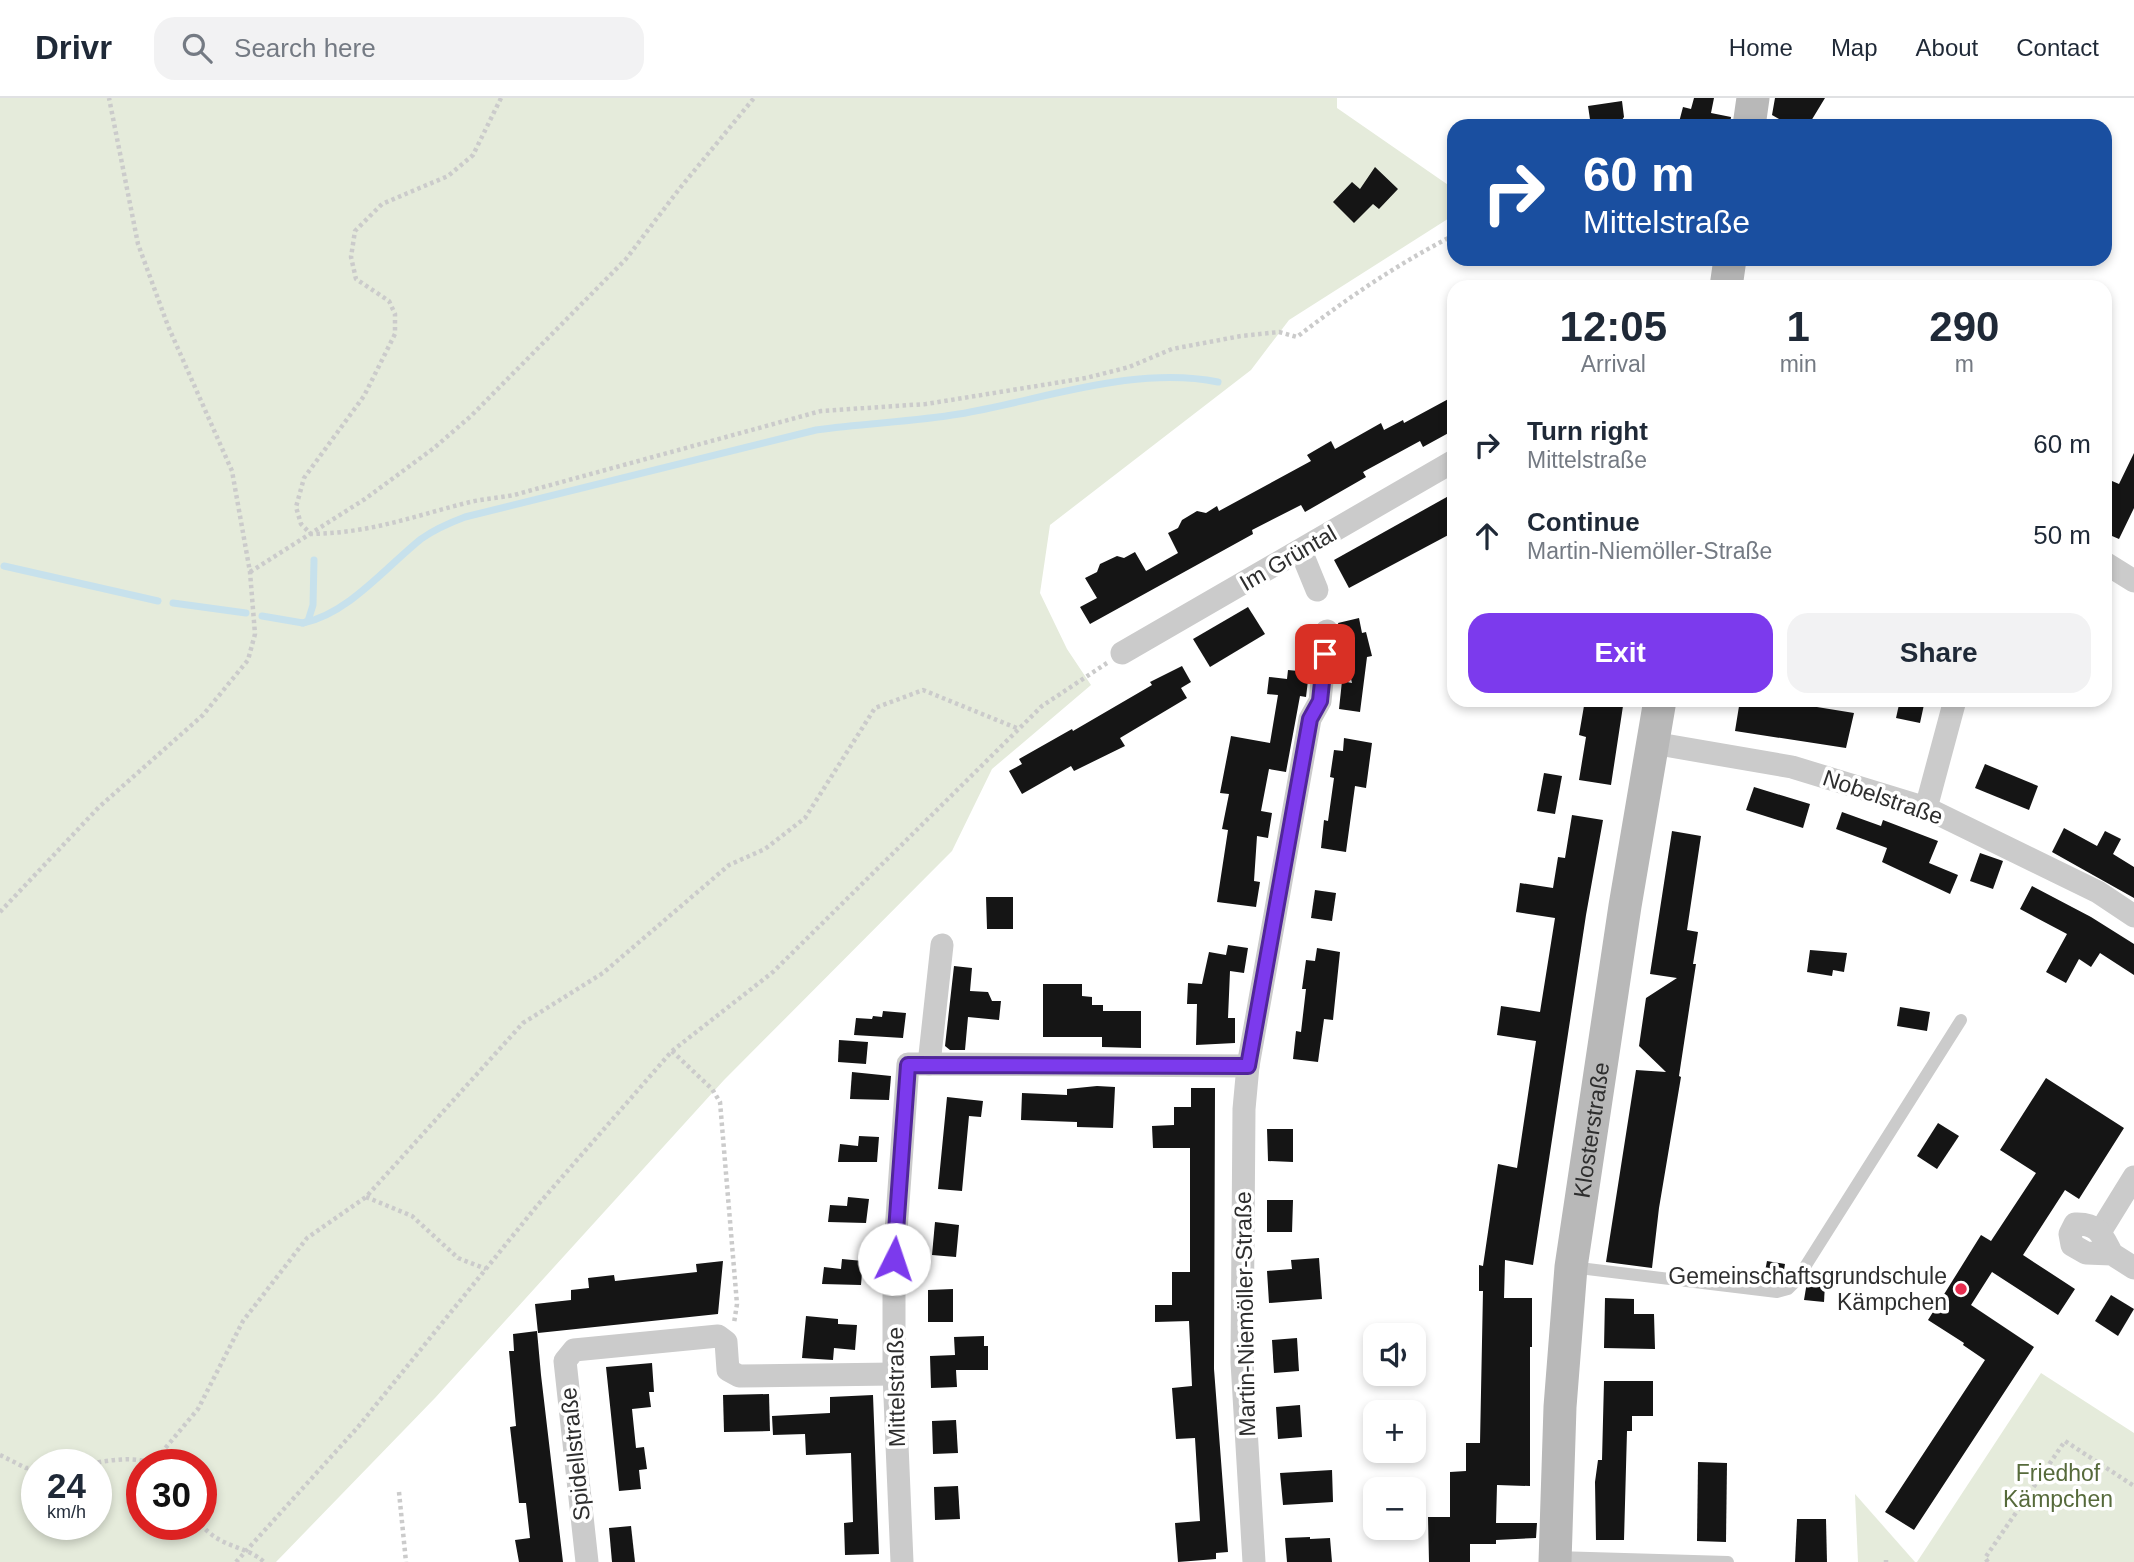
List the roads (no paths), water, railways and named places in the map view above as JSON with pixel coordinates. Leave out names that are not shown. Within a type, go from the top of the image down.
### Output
[{"type":"main road","points":[[1750,119],[1754,98]]},
{"type":"main road","name":"Klosterstraße","points":[[1555,1559],[1560,1407],[1571,1267],[1623,920],[1659,707]]},
{"type":"street","name":"Im Grüntal","points":[[1122,653],[1447,465]]},
{"type":"street","points":[[1301,551],[1317,590]]},
{"type":"street","points":[[2112,566],[2133,577]]},
{"type":"street","name":"Martin-Niemöller-Straße","points":[[1254,1562],[1242,1362],[1244,1109],[1248,1066],[1310,719],[1320,701],[1327,631]]},
{"type":"street","points":[[1926,808],[1953,707]]},
{"type":"street","name":"Nobelstraße","points":[[1653,743],[1792,767],[1926,808],[2098,892],[2134,916]]},
{"type":"street","points":[[942,945],[929,1065],[1248,1066]]},
{"type":"street","name":"Mittelstraße","points":[[902,1562],[894,1374],[894,1259],[908,1065],[929,1065]]},
{"type":"street","points":[[2100,1232],[2134,1177]]},
{"type":"street","points":[[2112,1254],[2086,1253],[2072,1245],[2070,1234],[2075,1224],[2088,1223],[2100,1232],[2112,1254],[2134,1268]]},
{"type":"street","name":"Spidellstraße","points":[[587,1562],[565,1361],[574,1350],[718,1336],[726,1342],[728,1370],[739,1376],[894,1374]]},
{"type":"lane","points":[[1571,1267],[1777,1292],[1788,1289],[1796,1281],[1961,1020]]},
{"type":"lane","points":[[1555,1559],[1728,1562]]},
{"type":"waterway","points":[[303,623],[336,610],[366,588],[421,539],[442,526],[465,517],[816,430],[959,414],[1121,381],[1186,378],[1218,382]]},
{"type":"waterway","points":[[262,616],[303,623],[308,621],[313,605],[314,560]]},
{"type":"waterway","points":[[4,566],[158,601]]},
{"type":"waterway","points":[[173,603],[246,613]]},
{"type":"place","name":"Gemeinschaftsgrundschule Kämpchen","points":[[1961,1289]]},
{"type":"park label","name":"Friedhof Kämpchen","points":[[2058,1486]]}]
